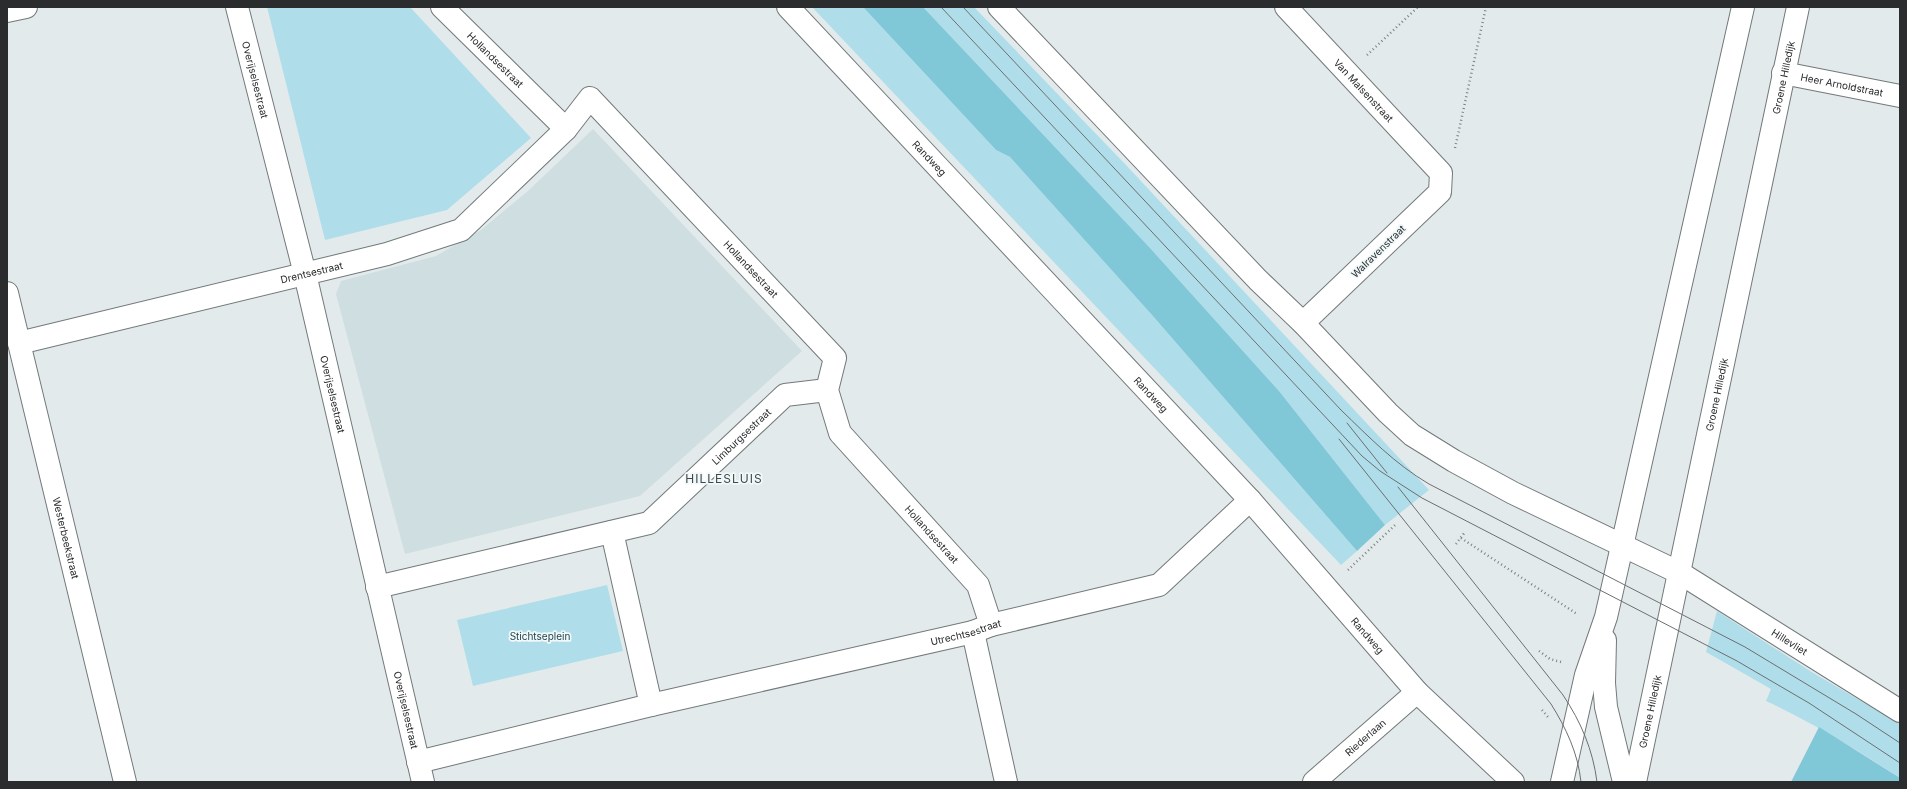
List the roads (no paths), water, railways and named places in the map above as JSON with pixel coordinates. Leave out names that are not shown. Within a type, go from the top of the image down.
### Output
[{"type":"street","points":[[7,12],[26,7]]},
{"type":"street","name":"Overijselsestraat","points":[[237,7],[305,274],[421,772]]},
{"type":"street","name":"Hollandsestraat","points":[[442,7],[566,129],[590,98],[835,358],[827,390],[840,433],[978,585],[982,628],[1006,782]]},
{"type":"street","name":"Randweg","points":[[788,7],[1250,500],[1417,692],[1513,782]]},
{"type":"street","points":[[999,7],[1258,280],[1303,323],[1388,413],[1412,435],[1454,461],[1513,493],[1680,573]]},
{"type":"street","name":"Van Malsenstraat","points":[[1286,7],[1442,173]]},
{"type":"street","points":[[1562,782],[1586,675],[1606,617],[1743,7]]},
{"type":"street","name":"Groene Hilledijk","points":[[1635,782],[1798,7]]},
{"type":"street","name":"Heer Arnoldstraat","points":[[1783,73],[1900,96]]},
{"type":"street","name":"Drentsestraat","points":[[19,343],[387,254],[461,230],[566,129]]},
{"type":"street","name":"Walravenstraat","points":[[1303,323],[1440,192],[1442,173]]},
{"type":"street","name":"Westerbeekstraat","points":[[7,293],[125,782]]},
{"type":"street","name":"Limburgsestraat","points":[[612,532],[649,523],[785,395],[827,390]]},
{"type":"street","name":"Utrechtsestraat","points":[[651,705],[1159,585],[1250,500]]},
{"type":"street","points":[[377,587],[612,532],[651,705],[421,772]]},
{"type":"street","name":"Hillevliet","points":[[1680,573],[1900,711]]},
{"type":"street","points":[[1606,617],[1604,683],[1606,707],[1624,782]]},
{"type":"street","name":"Riederlaan","points":[[1314,782],[1417,692]]},
{"type":"tram line","points":[[941,7],[1362,456],[1380,471],[1422,498],[1737,661],[1809,703],[1900,763]]},
{"type":"tram line","points":[[963,7],[1341,410],[1383,450],[1405,468],[1429,484],[1745,647],[1856,714],[1900,743]]},
{"type":"tram line","points":[[1347,423],[1387,473]]},
{"type":"tram line","points":[[1339,439],[1551,704],[1562,722],[1574,751],[1581,782]]},
{"type":"tram line","points":[[1398,487],[1563,695],[1581,726],[1593,759],[1597,782]]},
{"type":"district","name":"HILLESLUIS","points":[[724,479]]},
{"type":"park label","name":"Stichtseplein","points":[[540,636]]}]
